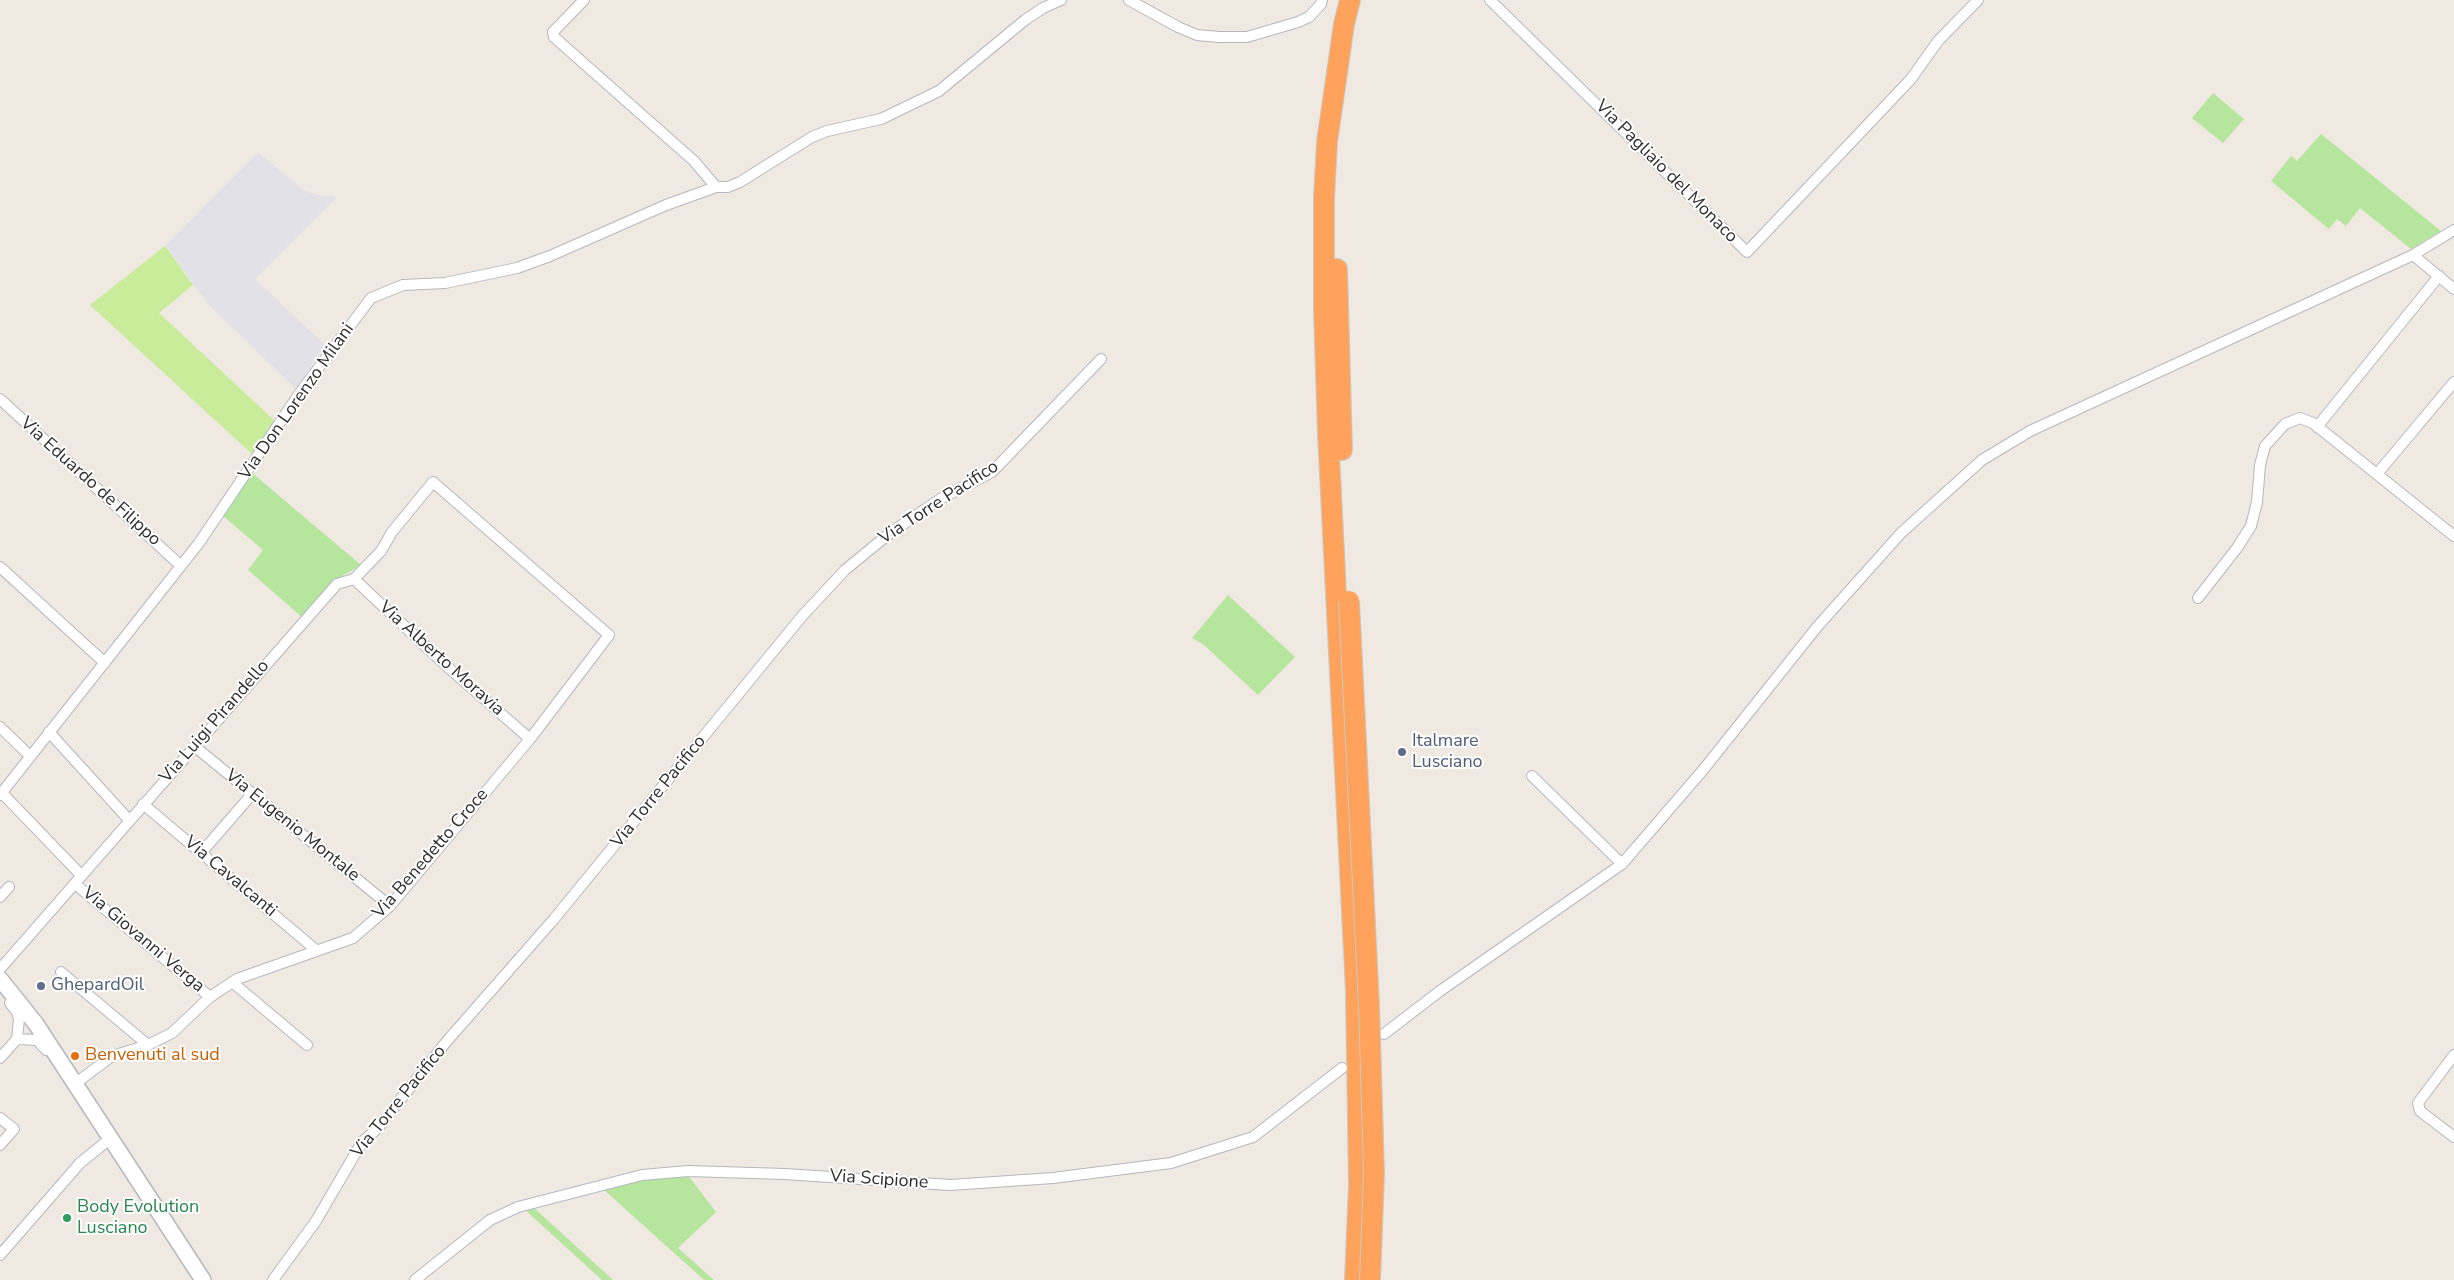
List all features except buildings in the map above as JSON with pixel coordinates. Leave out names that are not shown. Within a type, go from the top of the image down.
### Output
[{"type":"highway","points":[[1350,0],[1333,94],[1324,198],[1324,321],[1369,1005],[1374,1173],[1370,1280]]},
{"type":"highway","points":[[1355,1280],[1359,1185],[1356,991],[1340,585],[1342,457],[1337,209],[1340,153],[1348,76],[1363,0]]},
{"type":"main road","points":[[0,979],[36,1024],[203,1280]]},
{"type":"street","points":[[584,0],[553,32],[554,37],[694,161],[716,187]]},
{"type":"street","name":"Via Don Lorenzo Milani","points":[[1,794],[199,543],[299,394],[371,298],[403,285],[444,282],[518,268],[666,205],[716,187],[728,187],[740,182],[812,137],[827,131],[881,119],[939,91],[1025,20],[1043,8],[1061,0]]},
{"type":"street","points":[[1129,0],[1196,35],[1218,38],[1248,37],[1298,22],[1310,17],[1322,0]]},
{"type":"street","name":"Via Pagliaio del Monaco","points":[[1490,0],[1747,252],[1911,79],[1938,41],[1978,0]]},
{"type":"street","points":[[1384,1034],[1440,991],[1622,864],[1703,770],[1798,649],[1901,533],[1982,460],[2030,431],[2413,254],[2454,230]]},
{"type":"street","points":[[2413,254],[2454,289]]},
{"type":"street","points":[[2317,427],[2439,276]]},
{"type":"street","name":"Via Torre Pacifico","points":[[274,1280],[316,1221],[362,1142],[377,1129],[447,1041],[567,904],[803,615],[845,570],[890,532],[942,498],[992,472],[1101,360]]},
{"type":"street","points":[[2377,474],[2454,382]]},
{"type":"street","name":"Via Eduardo de Filippo","points":[[0,399],[180,565]]},
{"type":"street","points":[[2198,598],[2237,548],[2250,526],[2257,502],[2260,465],[2265,446],[2285,424],[2300,418],[2317,427],[2454,536]]},
{"type":"street","name":"Via Luigi Pirandello","points":[[0,969],[75,884],[81,874],[337,584],[354,579],[381,551],[392,532],[434,482],[609,635]]},
{"type":"street","points":[[0,566],[105,663]]},
{"type":"street","name":"Via Alberto Moravia","points":[[354,579],[450,670],[530,738]]},
{"type":"street","name":"Via Benedetto Croce","points":[[72,1078],[112,1056],[148,1045],[172,1033],[210,997],[232,982],[353,938],[390,906],[530,738],[609,635]]},
{"type":"street","points":[[0,727],[30,756]]},
{"type":"street","points":[[49,732],[129,820]]},
{"type":"street","name":"Via Eugenio Montale","points":[[194,746],[390,906]]},
{"type":"street","points":[[1532,776],[1622,864]]},
{"type":"street","points":[[201,853],[253,793]]},
{"type":"street","points":[[1,794],[81,874]]},
{"type":"street","name":"Via Cavalcanti","points":[[144,804],[316,950]]},
{"type":"street","name":"Via Giovanni Verga","points":[[75,884],[210,997]]},
{"type":"street","points":[[0,897],[9,887]]},
{"type":"street","points":[[61,972],[148,1045]]},
{"type":"street","points":[[232,982],[307,1045]]},
{"type":"street","points":[[0,989],[17,1012],[17,1039],[0,1058]]},
{"type":"street","points":[[17,1039],[37,1040],[55,1064],[72,1078]]},
{"type":"street","points":[[2454,1055],[2418,1103],[2420,1111],[2454,1137]]},
{"type":"street","name":"Via Scipione","points":[[415,1280],[481,1225],[497,1216],[518,1207],[642,1175],[688,1171],[785,1174],[950,1185],[1053,1178],[1171,1164],[1253,1137],[1342,1068]]},
{"type":"street","points":[[0,1118],[14,1130],[0,1145]]},
{"type":"street","points":[[0,1255],[80,1163],[111,1138]]},
{"type":"shaded area","points":[[258,152],[303,190],[321,196],[334,196],[336,198],[255,279],[325,345],[296,389],[209,305],[165,246]]},
{"type":"green space","points":[[2213,93],[2244,119],[2223,143],[2192,118]]},
{"type":"green space","points":[[2321,134],[2441,231],[2411,249],[2360,208],[2346,226],[2337,219],[2329,229],[2271,181],[2291,156],[2297,161]]},
{"type":"green space","points":[[165,246],[193,285],[159,313],[275,421],[253,455],[90,305]]},
{"type":"green space","points":[[251,472],[361,565],[337,579],[303,618],[248,570],[263,550],[222,515]]},
{"type":"green space","points":[[1228,595],[1295,657],[1258,695],[1204,645],[1192,638]]},
{"type":"green space","points":[[687,1174],[716,1212],[678,1248],[714,1280],[704,1280],[602,1188],[645,1178]]},
{"type":"green space","points":[[532,1206],[613,1280],[602,1280],[523,1208]]},
{"type":"place","name":"Italmare Lusciano","points":[[1402,752]]},
{"type":"place","name":"GhepardOil","points":[[41,986]]},
{"type":"place","name":"Benvenuti al sud","points":[[75,1056]]},
{"type":"place","name":"Body Evolution Lusciano","points":[[67,1218]]}]
